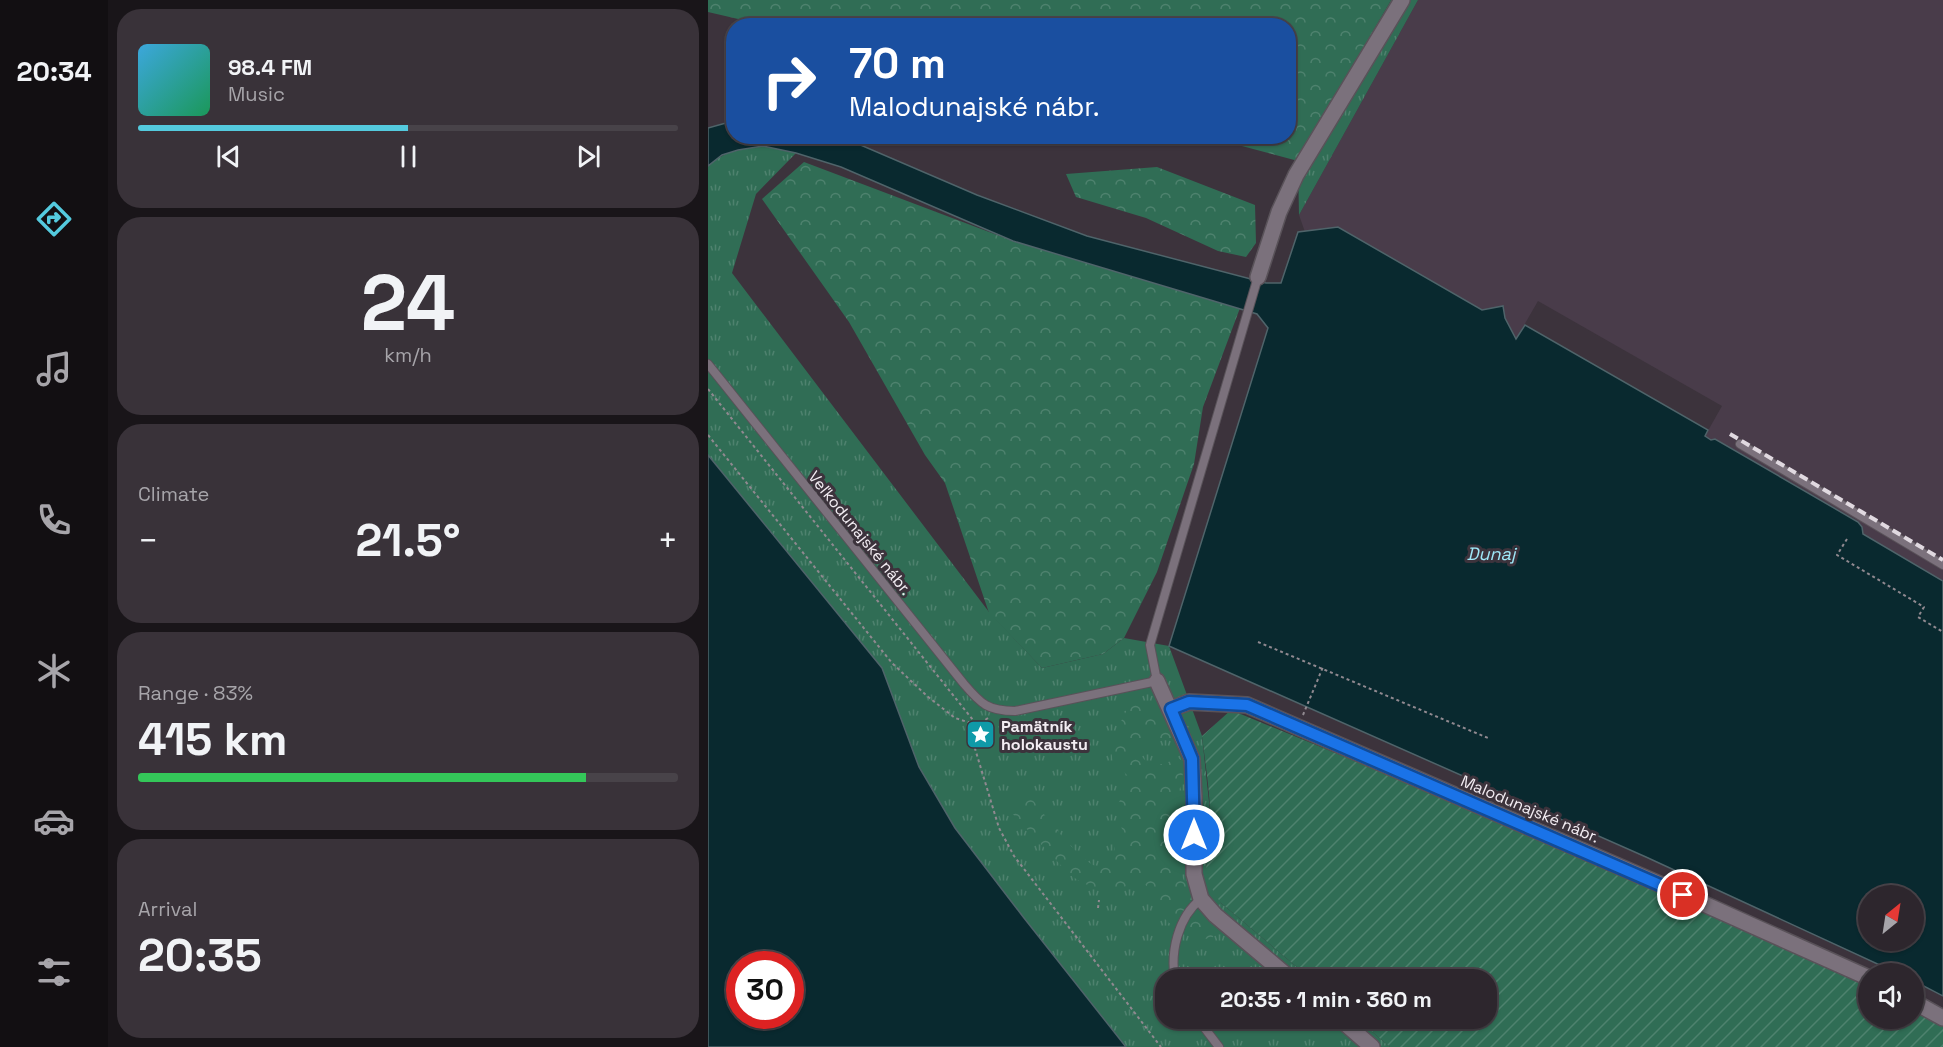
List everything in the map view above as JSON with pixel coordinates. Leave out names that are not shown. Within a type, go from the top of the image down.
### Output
[{"type":"street","points":[[1258,277],[1278,212],[1296,175],[1402,0]]},
{"type":"street","points":[[1157,681],[1192,759],[1194,874],[1201,899],[1215,915],[1279,969]]},
{"type":"street","name":"Malodunajské nábr.","points":[[1171,709],[1189,702],[1247,705],[1858,973]]},
{"type":"street","points":[[1924,1008],[1943,1018]]},
{"type":"street","points":[[1352,1029],[1372,1047]]},
{"type":"lane","points":[[1157,681],[1150,645],[1258,277]]},
{"type":"lane","name":"Veľkodunajské nábr.","points":[[708,364],[964,684],[985,706],[998,711],[1015,711],[1157,681]]},
{"type":"lane","points":[[1740,444],[1943,565]]},
{"type":"lane","points":[[1174,969],[1177,938],[1188,912],[1201,899]]},
{"type":"lane","points":[[1205,1029],[1219,1047]]},
{"type":"path","points":[[708,389],[977,725]]},
{"type":"path","points":[[708,435],[892,663],[927,696],[955,718],[977,725]]},
{"type":"path","points":[[1847,539],[1837,555],[1924,607],[1918,617],[1943,632]]},
{"type":"path","points":[[1258,642],[1488,738]]},
{"type":"path","points":[[1306,706],[1323,668]]},
{"type":"path","points":[[977,725],[973,733],[976,754],[999,828],[1014,856],[1161,1047]]},
{"type":"path","points":[[1098,908],[1099,900]]},
{"type":"shaded area","points":[[1418,0],[1943,0],[1943,581],[1863,534],[1858,522],[1715,439],[1711,440],[1705,436],[1722,406],[1538,301],[1516,339],[1505,318],[1482,310],[1338,227],[1305,232],[1299,215]]},
{"type":"green space","points":[[708,0],[1391,0],[1298,161],[1234,144],[1296,144],[1296,18],[734,18],[708,12]]},
{"type":"green space","points":[[1391,0],[1418,0],[1299,215],[1298,161]]},
{"type":"green space","points":[[763,146],[796,153],[756,194],[732,273],[989,612],[1042,668],[1103,654],[1124,638],[1169,646],[1202,736],[1210,811],[1205,862],[1221,903],[1299,969],[1155,969],[1155,1029],[1369,1029],[1390,1047],[1126,1047],[955,828],[919,767],[882,668],[708,455],[708,166],[727,154]]},
{"type":"green space","points":[[804,162],[1013,241],[1240,308],[1203,407],[1194,464],[1157,572],[1124,638],[1103,654],[1042,668],[989,613],[945,483],[925,455],[849,322],[762,199]]},
{"type":"green space","points":[[1157,167],[1255,205],[1256,243],[1246,257],[1218,251],[1146,218],[1076,197],[1066,174]]},
{"type":"green space","points":[[1140,700],[1161,711],[1174,733],[1173,740],[1150,741],[1142,746],[1140,754],[1148,763],[1158,765],[1178,758],[1181,760],[1183,772],[1173,814],[1173,846],[1178,867],[1188,889],[1216,928],[1217,931],[1212,938],[1195,936],[1169,923],[1155,896],[1140,882],[1111,890],[1092,887],[1074,878],[1009,810],[1010,799],[1018,792],[1032,799],[1083,858],[1100,868],[1113,863],[1115,844],[1122,829],[1115,811],[1130,778],[1113,760],[1112,747],[1117,730],[1129,706],[1133,701]]},
{"type":"green space","points":[[1231,710],[1469,808],[1837,968],[1858,980],[1858,1029],[1924,1029],[1924,1016],[1943,1026],[1943,1047],[1390,1047],[1369,1029],[1497,1029],[1497,969],[1299,969],[1221,903],[1213,891],[1206,858],[1210,810],[1202,736]]},
{"type":"water","name":"Dunaj","points":[[726,123],[726,144],[858,144],[977,195],[1087,236],[1266,283],[1281,283],[1298,232],[1338,227],[1482,310],[1503,306],[1505,318],[1516,339],[1525,325],[1708,430],[1705,436],[1711,440],[1715,439],[1858,522],[1863,534],[1943,581],[1943,996],[1924,986],[1924,963],[1875,963],[1646,857],[1169,646],[1268,328],[1257,314],[1013,241],[841,167],[796,153],[763,146],[722,155],[708,166],[708,128]]},
{"type":"water","points":[[708,455],[882,668],[919,767],[955,828],[1126,1047],[708,1047]]},
{"type":"railway","points":[[1730,434],[1943,560]]},
{"type":"place","name":"Pamätník holokaustu","points":[[980,735]]},
{"type":"route","points":[[1194,835],[1192,759],[1171,709],[1189,702],[1247,705],[1683,895]]}]
